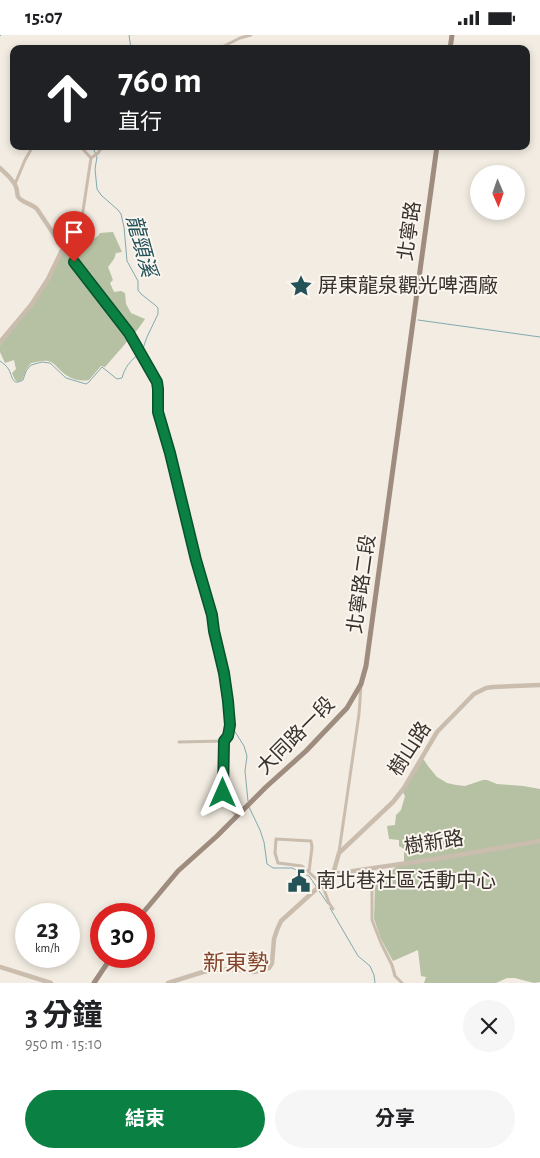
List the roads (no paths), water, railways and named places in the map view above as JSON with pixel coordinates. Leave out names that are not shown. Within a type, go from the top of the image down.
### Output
[{"type":"main road","name":"北寧路","points":[[414,319],[436,150]]},
{"type":"main road","name":"北寧路二段","points":[[361,684],[366,666],[414,319]]},
{"type":"main road","name":"大同路一段","points":[[151,903],[178,871],[323,734],[347,708],[361,684]]},
{"type":"main road","points":[[94,983],[104,968]]},
{"type":"street","points":[[226,45],[251,35]]},
{"type":"street","points":[[15,184],[31,150]]},
{"type":"street","points":[[84,150],[91,158]]},
{"type":"street","points":[[0,342],[31,305],[48,279],[63,248],[81,224],[91,158],[100,150]]},
{"type":"street","points":[[0,168],[17,187],[19,199],[33,205],[37,209],[63,248],[129,333],[157,382],[158,412],[212,615],[228,701],[230,725],[228,736],[224,741],[223,793],[227,805],[237,816]]},
{"type":"street","name":"北寧路二段","points":[[338,853],[358,723],[361,684]]},
{"type":"street","name":"樹山路","points":[[338,853],[393,802],[404,788],[437,732],[474,694],[493,687],[540,685]]},
{"type":"street","points":[[178,742],[224,741]]},
{"type":"street","points":[[309,872],[311,841],[276,839],[275,853],[278,863],[302,866],[309,872],[334,909]]},
{"type":"street","name":"樹新路","points":[[333,874],[540,841]]},
{"type":"street","points":[[168,983],[216,970],[234,969],[254,972],[269,968],[272,963],[276,930],[281,921],[333,874],[338,853]]},
{"type":"street","points":[[370,869],[372,920],[380,943],[392,965],[395,976],[394,983]]},
{"type":"street","points":[[0,967],[51,983]]},
{"type":"street","points":[[395,976],[402,983]]},
{"type":"waterway","name":"龍頸溪","points":[[129,35],[130,45]]},
{"type":"waterway","name":"龍頸溪","points":[[94,150],[97,157],[95,169],[97,189],[121,214],[127,261],[138,281],[138,290],[158,308],[158,314],[142,351],[160,380],[161,389]]},
{"type":"waterway","points":[[418,320],[540,337]]},
{"type":"waterway","points":[[0,361],[7,367],[15,382],[23,380],[26,371],[31,365],[42,362],[50,363],[66,378],[86,384],[102,367],[117,379],[122,378],[128,365],[139,354]]},
{"type":"waterway","name":"龍頸溪","points":[[160,405],[162,419]]},
{"type":"waterway","name":"龍頸溪","points":[[174,464],[184,506]]},
{"type":"waterway","name":"龍頸溪","points":[[213,616],[219,649]]},
{"type":"waterway","points":[[232,727],[244,746],[247,756],[245,771],[248,801]]},
{"type":"waterway","points":[[249,807],[264,842],[267,864],[273,868],[292,868],[309,876],[328,904]]},
{"type":"waterway","points":[[330,908],[358,956],[370,966],[375,983]]},
{"type":"place","name":"屏東龍泉觀光啤酒廠","points":[[301,286]]},
{"type":"place","name":"南北巷社區活動中心","points":[[299,881]]},
{"type":"district","name":"新東勢","points":[[236,963]]}]
